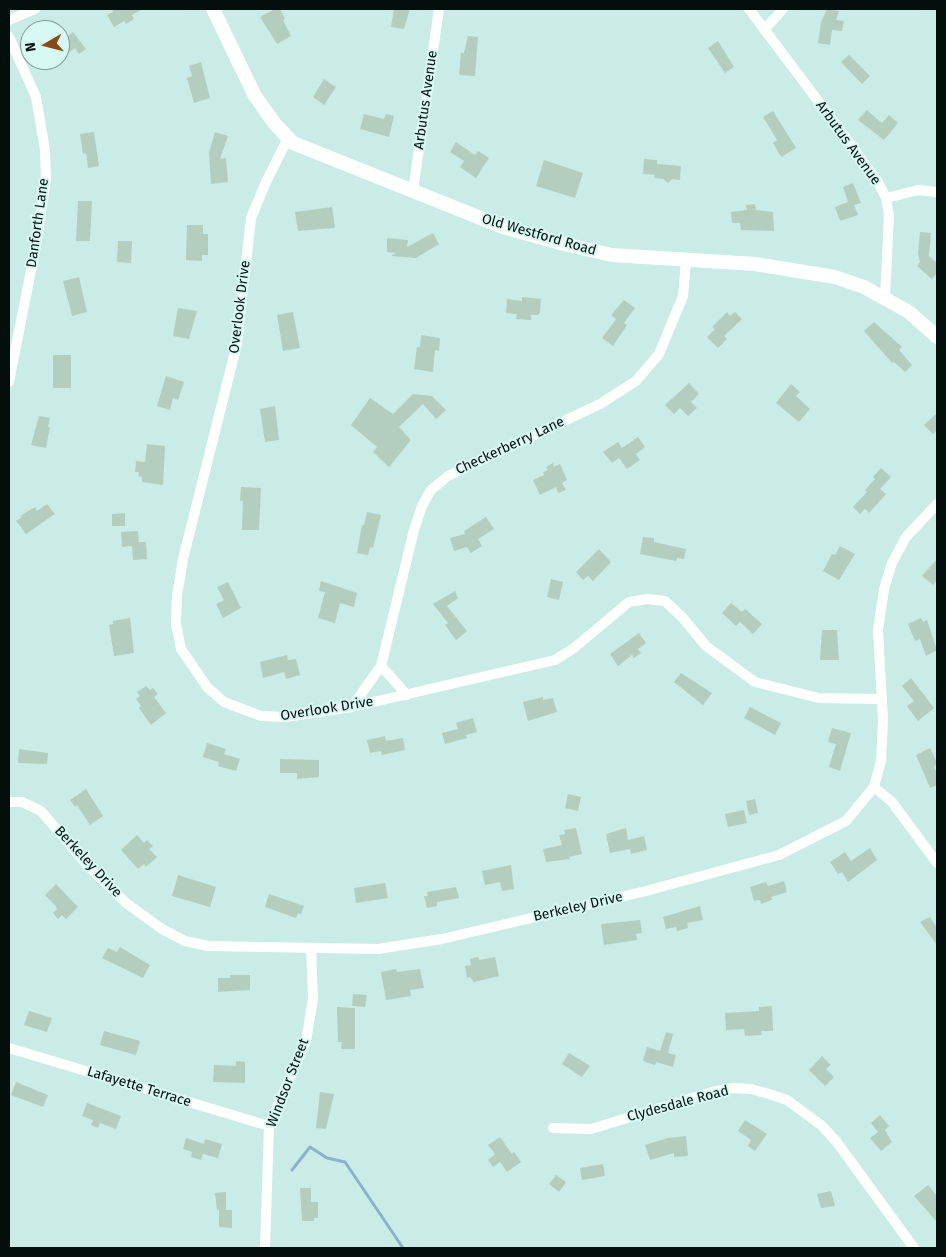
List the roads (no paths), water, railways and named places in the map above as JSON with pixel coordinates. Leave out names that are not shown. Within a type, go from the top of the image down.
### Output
[{"type":"main road","name":"Old Westford Road","points":[[213,9],[255,96],[275,124],[288,138],[310,150],[503,227],[560,243],[612,255],[755,264],[805,271],[864,286],[910,312],[937,337]]},
{"type":"street","points":[[9,20],[35,9]]},
{"type":"street","name":"Arbutus Avenue","points":[[413,191],[439,9]]},
{"type":"street","name":"Arbutus Avenue","points":[[748,9],[843,134],[878,182],[886,198],[889,215],[885,298]]},
{"type":"street","points":[[764,30],[783,9]]},
{"type":"street","name":"Danforth Lane","points":[[9,38],[36,97],[45,150],[46,179],[38,240],[9,382]]},
{"type":"street","name":"Overlook Drive","points":[[288,138],[251,218],[237,344],[183,559],[177,596],[176,624],[181,649],[207,687],[224,702],[240,710],[261,716],[285,717],[352,707],[555,660],[574,648],[630,602],[647,599],[665,601],[683,618],[706,646],[755,682],[819,698],[881,699]]},
{"type":"street","points":[[886,198],[918,190],[937,192]]},
{"type":"street","name":"Checkerberry Lane","points":[[352,707],[381,666],[414,530],[422,506],[431,490],[448,476],[600,404],[636,381],[660,354],[683,296],[686,261]]},
{"type":"street","name":"Berkeley Drive","points":[[9,802],[22,802],[41,811],[89,867],[126,903],[162,929],[185,940],[216,947],[378,949],[442,938],[646,891],[779,855],[846,821],[874,787],[881,761],[878,630],[884,589],[892,563],[906,537],[937,504]]},
{"type":"street","points":[[381,666],[407,695]]},
{"type":"street","points":[[874,787],[892,802],[937,863]]},
{"type":"street","name":"Windsor Street","points":[[265,1248],[269,1126],[306,1041],[313,999],[311,948]]},
{"type":"street","name":"Lafayette Terrace","points":[[9,1048],[269,1126]]},
{"type":"street","name":"Clydesdale Road","points":[[553,1128],[591,1129],[712,1092],[732,1088],[751,1089],[769,1094],[787,1100],[821,1124],[836,1141],[914,1248]]},
{"type":"waterway","points":[[292,1170],[310,1147],[327,1158],[345,1162],[403,1248]]}]
